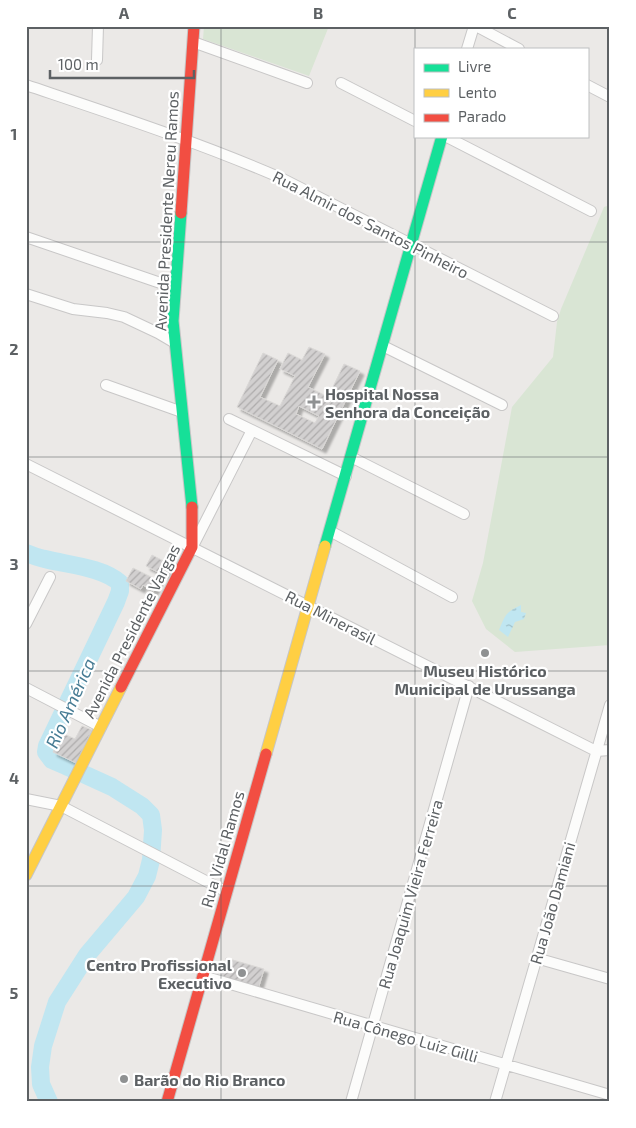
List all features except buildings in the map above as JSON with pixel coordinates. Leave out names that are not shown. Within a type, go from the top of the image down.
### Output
[{"type":"street","points":[[97,60],[98,26]]},
{"type":"street","name":"Avenida Presidente Nereu Ramos","points":[[192,547],[192,512],[173,321],[194,26]]},
{"type":"street","points":[[467,48],[475,26],[517,48]]},
{"type":"street","points":[[193,42],[307,84]]},
{"type":"street","points":[[340,83],[414,120]]},
{"type":"street","name":"Rua Almir dos Santos Pinheiro","points":[[26,85],[238,159],[281,178],[552,316]]},
{"type":"street","points":[[588,86],[610,97]]},
{"type":"street","name":"Rua Vidal Ramos","points":[[168,1102],[382,346],[443,138]]},
{"type":"street","points":[[448,138],[591,211]]},
{"type":"street","points":[[26,238],[175,288]]},
{"type":"street","points":[[26,294],[68,308],[124,317],[175,343]]},
{"type":"street","points":[[382,346],[502,405]]},
{"type":"street","points":[[106,385],[182,412]]},
{"type":"street","points":[[230,419],[346,476]]},
{"type":"street","name":"Avenida Presidente Vargas","points":[[26,875],[252,430]]},
{"type":"street","points":[[351,457],[464,514]]},
{"type":"street","name":"Rua Minerasil","points":[[26,464],[596,751]]},
{"type":"street","points":[[330,531],[452,598]]},
{"type":"street","points":[[26,624],[50,577]]},
{"type":"street","name":"Rua Joaquim Vieira Ferreira","points":[[352,1102],[469,686]]},
{"type":"street","points":[[26,688],[101,727]]},
{"type":"street","name":"Rua João Damiani","points":[[494,1102],[610,705]]},
{"type":"street","points":[[596,751],[610,750]]},
{"type":"street","points":[[26,798],[61,806],[227,892]]},
{"type":"street","points":[[536,958],[610,979]]},
{"type":"street","name":"Rua Cônego Luiz Gilli","points":[[203,976],[610,1095]]},
{"type":"green space","points":[[204,26],[329,26],[309,76],[203,39]]},
{"type":"green space","points":[[610,205],[610,645],[515,652],[486,629],[472,601],[483,563],[512,407],[553,357],[557,322],[561,309],[604,207]]},
{"type":"water","points":[[521,605],[521,612],[526,613],[524,619],[515,622],[508,637],[499,630],[503,620],[507,614]]},
{"type":"waterway","name":"Rio América","points":[[26,553],[43,559],[104,573],[120,583],[120,591],[116,602],[47,746],[46,752],[52,760],[112,787],[142,806],[151,815],[153,830],[151,860],[147,876],[136,897],[87,955],[57,1002],[43,1046],[40,1067],[41,1084],[49,1102]]},
{"type":"traffic: fast","points":[[325,546],[441,138]]},
{"type":"traffic: fast","points":[[181,213],[173,321],[192,507]]},
{"type":"traffic: slow","points":[[266,754],[325,546]]},
{"type":"traffic: slow","points":[[26,875],[121,687]]},
{"type":"traffic: jam","points":[[181,213],[194,26]]},
{"type":"traffic: jam","points":[[121,687],[192,547],[192,507]]},
{"type":"traffic: jam","points":[[167,1102],[266,754]]},
{"type":"place","name":"Hospital Nossa Senhora da Conceição","points":[[314,402]]},
{"type":"place","name":"Museu Histórico Municipal de Urussanga","points":[[485,653]]},
{"type":"place","name":"Centro Profissional Executivo","points":[[242,973]]},
{"type":"place","name":"Barão do Rio Branco","points":[[124,1079]]}]
